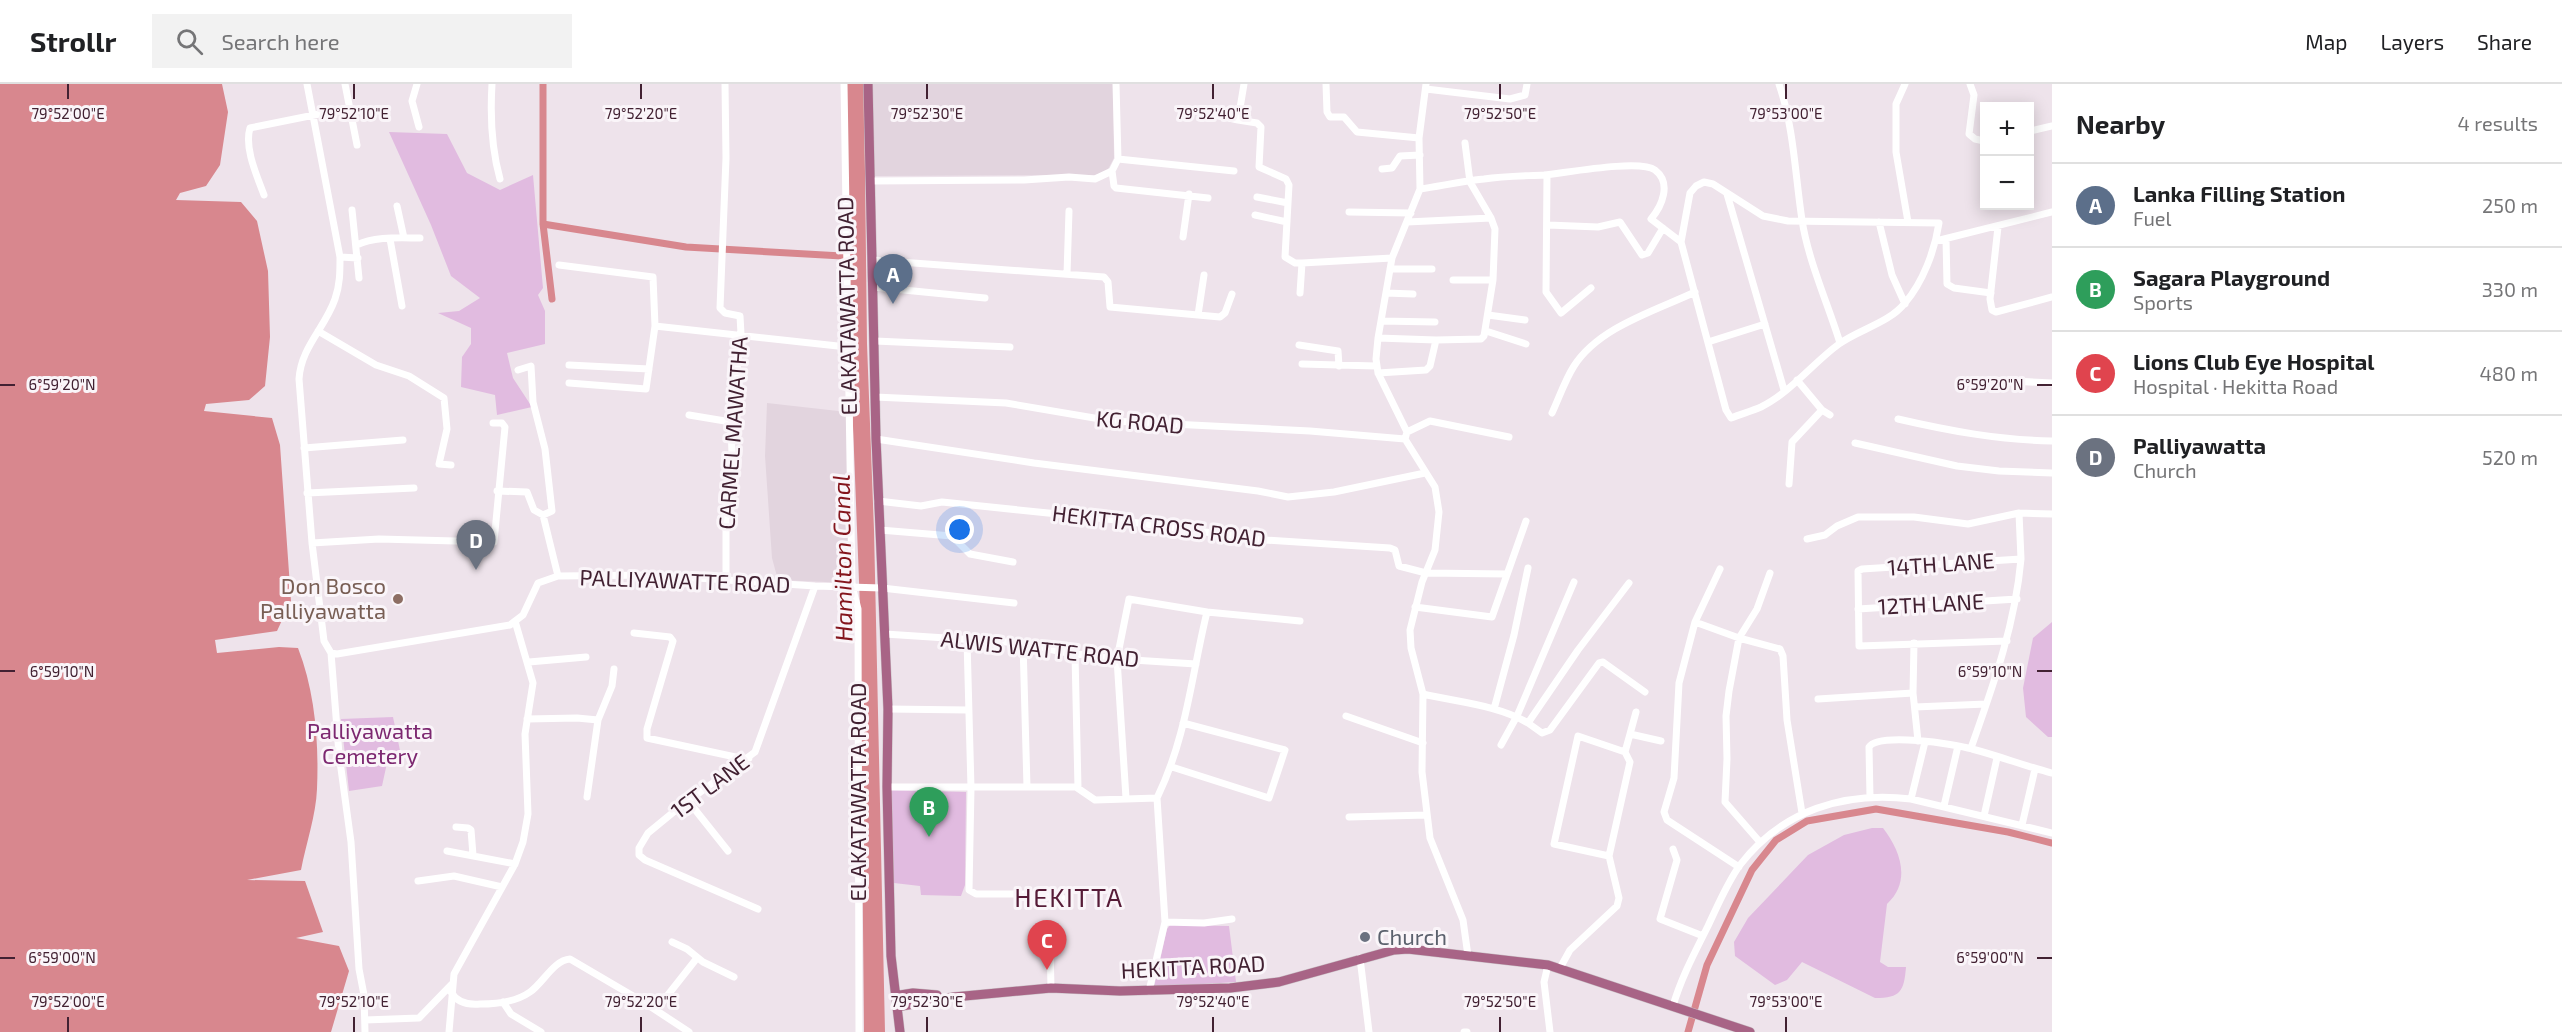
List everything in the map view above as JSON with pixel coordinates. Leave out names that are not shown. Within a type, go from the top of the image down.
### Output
[{"type":"main road","points":[[868,84],[876,439],[888,709],[887,787],[894,996],[900,1032]]},
{"type":"main road","name":"HEKITTA ROAD","points":[[896,1007],[954,997],[1051,988],[1149,991],[1230,988],[1279,982],[1360,958],[1408,949],[1548,965],[1674,1006],[1731,1029]]},
{"type":"main road","name":"HEKITTA ROAD","points":[[894,996],[913,993],[954,997]]},
{"type":"main road","points":[[1731,1029],[1750,1032]]},
{"type":"street","points":[[307,84],[340,257],[340,277],[334,301],[300,365],[304,448],[312,543],[324,641],[331,653],[339,754],[351,842],[365,1032]]},
{"type":"street","points":[[345,84],[357,145]]},
{"type":"street","points":[[417,84],[412,101],[419,127]]},
{"type":"street","points":[[492,84],[490,117],[493,153],[500,179]]},
{"type":"street","name":"CARMEL MAWATHA","points":[[725,84],[726,158],[720,308],[725,313],[740,316],[741,334],[731,422],[733,489],[726,519],[726,580]]},
{"type":"street","name":"ELAKATAWATTA ROAD","points":[[844,84],[847,347],[853,529],[852,586],[858,609],[859,1032]]},
{"type":"street","points":[[1116,84],[1118,159],[1112,171],[1114,186],[1208,198]]},
{"type":"street","points":[[1238,120],[1244,84]]},
{"type":"street","points":[[1326,84],[1327,112],[1330,117],[1344,117],[1360,134],[1419,138]]},
{"type":"street","points":[[1467,956],[1463,920],[1430,838],[1422,772],[1423,694],[1411,648],[1410,630],[1415,607],[1435,550],[1438,512],[1436,487],[1425,473],[1377,370],[1378,338],[1392,258],[1420,189],[1419,138],[1426,86],[1510,99],[1525,95],[1527,84]]},
{"type":"street","points":[[1779,84],[1785,101],[1795,156],[1802,220],[1840,343]]},
{"type":"street","points":[[1905,84],[1896,104],[1896,152],[1908,222]]},
{"type":"street","points":[[1970,84],[1974,95],[1969,134],[1980,139]]},
{"type":"street","points":[[264,195],[254,165],[248,135],[250,128],[349,108]]},
{"type":"street","points":[[1196,111],[1257,123],[1261,127],[1259,167],[1286,179],[1289,185],[1285,257],[1294,263],[1392,258]]},
{"type":"street","points":[[2034,130],[2052,126]]},
{"type":"street","points":[[1378,338],[1481,339],[1486,331],[1493,280],[1495,229],[1470,182],[1465,143]]},
{"type":"street","points":[[1382,169],[1392,168],[1400,156],[1420,155]]},
{"type":"street","points":[[1118,159],[1234,171]]},
{"type":"street","points":[[1420,189],[1482,179],[1547,175],[1607,167],[1646,167],[1655,170],[1662,180],[1665,192],[1661,207],[1651,219],[1681,242]]},
{"type":"street","points":[[871,181],[1024,180],[1069,177],[1095,179],[1112,171]]},
{"type":"street","points":[[1547,175],[1546,292],[1561,312],[1591,288]]},
{"type":"street","points":[[1704,182],[1713,184],[1726,194],[1763,216],[1802,220],[1939,224],[1936,241],[1921,276],[1905,304],[1840,343],[1797,381],[1763,406],[1731,417],[1726,410],[1681,242],[1690,193],[1696,186],[1704,182]]},
{"type":"street","points":[[1726,194],[1784,390]]},
{"type":"street","points":[[1183,237],[1189,195]]},
{"type":"street","points":[[1257,198],[1288,203]]},
{"type":"street","points":[[397,206],[404,238]]},
{"type":"street","points":[[352,210],[359,278]]},
{"type":"street","points":[[1068,274],[1069,211]]},
{"type":"street","points":[[1350,212],[1411,213]]},
{"type":"street","points":[[1936,241],[2052,212]]},
{"type":"street","points":[[1255,215],[1287,222]]},
{"type":"street","points":[[1407,222],[1491,218]]},
{"type":"street","points":[[1548,225],[1598,227],[1620,222],[1642,255],[1648,253],[1664,228]]},
{"type":"street","points":[[1879,222],[1892,275],[1905,304]]},
{"type":"street","points":[[1998,226],[1991,293],[1992,310],[1996,312],[2052,297]]},
{"type":"street","points":[[357,245],[363,242],[390,239],[420,238]]},
{"type":"street","points":[[390,239],[402,306]]},
{"type":"street","points":[[1946,239],[1947,284],[1954,288],[1991,293]]},
{"type":"street","points":[[340,257],[358,258]]},
{"type":"street","points":[[873,260],[1104,276],[1108,282],[1110,307],[1220,317],[1225,313],[1232,294]]},
{"type":"street","points":[[1300,293],[1302,263]]},
{"type":"street","points":[[559,265],[653,276],[655,326],[646,389],[569,383]]},
{"type":"street","points":[[1390,269],[1432,269]]},
{"type":"street","points":[[1198,315],[1204,275]]},
{"type":"street","points":[[1453,280],[1493,280]]},
{"type":"street","points":[[873,287],[985,298]]},
{"type":"street","points":[[1552,412],[1575,366],[1595,344],[1614,331],[1695,292]]},
{"type":"street","points":[[1386,293],[1413,294]]},
{"type":"street","points":[[1488,315],[1525,320]]},
{"type":"street","points":[[1381,321],[1435,322]]},
{"type":"street","points":[[1708,342],[1766,324]]},
{"type":"street","points":[[655,326],[847,347]]},
{"type":"street","points":[[318,331],[376,365],[409,376],[444,398],[447,429],[439,464],[450,465]]},
{"type":"street","points":[[1486,331],[1526,344]]},
{"type":"street","points":[[1302,364],[1377,370],[1426,370],[1430,366],[1436,340]]},
{"type":"street","points":[[874,341],[1010,347]]},
{"type":"street","points":[[1299,345],[1338,351],[1339,366]]},
{"type":"street","points":[[569,365],[648,369]]},
{"type":"street","points":[[518,370],[531,366],[534,374],[533,402],[545,448],[552,500],[552,511],[543,515]]},
{"type":"street","points":[[1990,380],[2052,383]]},
{"type":"street","points":[[1797,381],[1822,410],[1830,415]]},
{"type":"street","name":"KG ROAD","points":[[875,397],[1006,403],[1112,421],[1406,435]]},
{"type":"street","points":[[1789,484],[1792,442],[1822,410]]},
{"type":"street","points":[[689,415],[731,422]]},
{"type":"street","points":[[1898,419],[1997,439],[2052,441]]},
{"type":"street","points":[[1406,435],[1430,421],[1509,437]]},
{"type":"street","points":[[312,543],[379,539],[492,542],[505,427],[502,423],[493,423]]},
{"type":"street","points":[[876,439],[1288,497],[1334,492],[1425,473]]},
{"type":"street","points":[[304,448],[403,440]]},
{"type":"street","points":[[1855,443],[1957,466],[1999,471],[2052,473]]},
{"type":"street","points":[[307,492],[414,488]]},
{"type":"street","points":[[497,490],[527,492],[534,510],[543,515],[558,576]]},
{"type":"street","name":"HEKITTA CROSS ROAD","points":[[878,501],[921,506],[942,502],[1116,520],[1266,540],[1390,548],[1395,550],[1399,566],[1426,573]]},
{"type":"street","points":[[1807,539],[1825,535],[1837,526],[1858,517],[1914,517],[1968,524],[2019,513],[2052,514]]},
{"type":"street","points":[[2019,513],[2021,559]]},
{"type":"street","points":[[1415,607],[1492,617],[1526,522]]},
{"type":"street","points":[[880,530],[952,536],[970,554],[1013,562]]},
{"type":"street","name":"14TH LANE","points":[[1858,609],[1857,575],[1862,569],[2021,559],[2017,600]]},
{"type":"street","points":[[1494,710],[1514,635],[1528,568]]},
{"type":"street","points":[[1719,569],[1695,622],[1679,683],[1674,778],[1664,812],[1667,820],[1739,867]]},
{"type":"street","points":[[1426,573],[1507,574]]},
{"type":"street","points":[[1759,841],[1725,802],[1726,716],[1739,638],[1757,609],[1770,573]]},
{"type":"street","name":"PALLIYAWATTE ROAD","points":[[515,621],[523,615],[538,583],[546,578],[558,576],[651,575],[814,586],[852,586],[1014,603]]},
{"type":"street","points":[[1501,745],[1517,716],[1574,582]]},
{"type":"street","points":[[1528,723],[1578,650],[1629,583]]},
{"type":"street","name":"1ST LANE","points":[[758,909],[645,860],[639,855],[639,848],[648,833],[755,752],[814,586]]},
{"type":"street","points":[[1126,798],[1117,659],[1129,599],[1207,612],[1300,621]]},
{"type":"street","name":"12TH LANE","points":[[1914,643],[1859,646],[1858,609],[2017,600],[2007,641],[1971,748]]},
{"type":"street","points":[[1149,991],[1165,922],[1157,798],[1172,767],[1184,723],[1207,612]]},
{"type":"street","points":[[331,653],[337,654],[493,630],[510,625],[515,621],[529,662],[533,682],[527,719],[528,814],[523,842],[515,864],[459,964],[452,984],[449,1032]]},
{"type":"street","points":[[1695,622],[1739,638],[1780,649],[1783,656],[1786,720],[1802,813]]},
{"type":"street","points":[[634,633],[670,637],[674,641],[647,729],[648,738],[740,758],[750,758]]},
{"type":"street","name":"ALWIS WATTE ROAD","points":[[885,634],[1023,643],[1075,654],[1196,664]]},
{"type":"street","points":[[967,640],[971,788],[969,891],[976,894],[1024,894],[1062,898]]},
{"type":"street","points":[[1911,799],[1922,742],[1913,693],[1914,643],[2007,641]]},
{"type":"street","points":[[1023,643],[1027,787]]},
{"type":"street","points":[[1075,654],[1078,788]]},
{"type":"street","points":[[529,662],[586,657]]},
{"type":"street","points":[[1423,694],[1517,716],[1542,733],[1550,730],[1599,663],[1603,662],[1645,692]]},
{"type":"street","points":[[587,797],[598,720],[612,686],[614,669]]},
{"type":"street","points":[[1818,699],[1913,693]]},
{"type":"street","points":[[1915,707],[1986,705]]},
{"type":"street","points":[[888,709],[968,710]]},
{"type":"street","points":[[1560,968],[1570,950],[1579,940],[1610,915],[1617,906],[1619,898],[1609,856],[1630,762],[1625,752],[1636,712]]},
{"type":"street","points":[[1346,716],[1423,743]]},
{"type":"street","points":[[527,719],[598,720]]},
{"type":"street","points":[[1172,767],[1269,798],[1285,750],[1184,723]]},
{"type":"street","points":[[1630,734],[1662,741]]},
{"type":"street","points":[[1609,856],[1554,844],[1578,736],[1625,752]]},
{"type":"street","points":[[1870,797],[1869,751],[1871,744],[1890,739],[1971,748],[1997,758],[2052,773]]},
{"type":"street","points":[[1944,806],[1958,746]]},
{"type":"street","points":[[1984,816],[1997,758]]},
{"type":"street","points":[[2022,825],[2035,769]]},
{"type":"street","points":[[887,787],[1078,788],[1095,800],[1157,798]]},
{"type":"street","points":[[1674,1006],[1703,936],[1739,867],[1759,841],[1775,828],[1802,813],[1835,803],[1890,796],[1944,806],[2052,833]]},
{"type":"street","points":[[689,802],[728,851]]},
{"type":"street","points":[[1349,817],[1427,815]]},
{"type":"street","points":[[456,827],[471,830],[473,855]]},
{"type":"street","points":[[1673,849],[1677,860],[1660,917],[1703,936]]},
{"type":"street","points":[[447,851],[515,864]]},
{"type":"street","points":[[418,881],[454,876],[502,887]]},
{"type":"street","points":[[1165,922],[1204,924],[1232,919]]},
{"type":"street","points":[[672,942],[734,977]]},
{"type":"street","points":[[1050,943],[1051,988]]},
{"type":"street","points":[[656,1010],[697,958]]},
{"type":"street","points":[[1360,958],[1369,1032]]},
{"type":"street","points":[[451,992],[459,1001],[471,1004],[504,1002],[529,993],[560,962],[570,960],[689,1032]]},
{"type":"street","points":[[1548,965],[1544,982],[1550,1032]]},
{"type":"street","points":[[365,1020],[419,1018],[452,984]]},
{"type":"street","points":[[504,1002],[511,1014],[540,1032]]},
{"type":"shaded area","points":[[0,84],[222,84],[228,112],[220,165],[206,186],[180,193],[176,200],[241,202],[257,221],[268,271],[270,337],[265,386],[249,400],[206,404],[204,411],[272,418],[280,445],[291,601],[277,631],[215,640],[217,653],[279,647],[298,648],[304,665],[315,717],[317,789],[315,809],[301,870],[247,880],[305,881],[323,932],[296,938],[339,946],[349,971],[331,1032],[0,1032]]},
{"type":"shaded area","points":[[846,84],[864,84],[867,344],[874,530],[885,1032],[864,1032],[860,607],[852,400]]},
{"type":"shaded area","points":[[872,84],[1113,84],[1114,158],[1106,173],[1095,175],[874,176]]},
{"type":"shaded area","points":[[767,403],[847,412],[850,583],[778,580],[772,558],[765,456]]},
{"type":"green space","points":[[389,132],[447,134],[467,173],[500,190],[533,175],[543,288],[538,295],[545,311],[545,344],[507,353],[513,378],[532,407],[497,415],[495,395],[461,387],[462,357],[471,344],[471,328],[438,313],[459,311],[480,298],[451,276]]},
{"type":"green space","points":[[2052,622],[2052,737],[2048,737],[2026,717],[2023,688],[2033,638]]},
{"type":"green space","name":"Palliyawatta Cemetery","points":[[393,717],[402,760],[387,763],[382,786],[349,791],[341,719]]},
{"type":"green space","points":[[891,790],[966,792],[965,885],[961,896],[921,895],[920,886],[894,883]]},
{"type":"green space","points":[[1872,828],[1883,828],[1894,846],[1901,866],[1899,886],[1887,904],[1880,962],[1888,967],[1906,967],[1904,982],[1896,995],[1875,998],[1802,962],[1787,980],[1775,985],[1735,956],[1734,942],[1748,918],[1808,855],[1844,835]]},
{"type":"green space","points":[[1170,925],[1229,926],[1236,982],[1154,987],[1167,929]]},
{"type":"waterway","points":[[543,84],[543,224],[552,299]]},
{"type":"waterway","points":[[543,224],[686,247],[842,256]]},
{"type":"waterway","points":[[1688,1032],[1707,965],[1752,870],[1776,840],[1807,821],[1876,809],[2008,832],[2052,843]]},
{"type":"place","name":"Lanka Filling Station","points":[[893,304]]},
{"type":"place","name":"Palliyawatta","points":[[476,570]]},
{"type":"place","name":"Don Bosco Palliyawatta","points":[[398,599]]},
{"type":"place","name":"Sagara Playground","points":[[929,837]]},
{"type":"place","name":"Church","points":[[1365,937]]},
{"type":"place","name":"Lions Club Eye Hospital","points":[[1047,970]]},
{"type":"district","name":"HEKITTA","points":[[1069,898]]},
{"type":"water label","name":"Hamilton Canal","points":[[843,558]]}]
